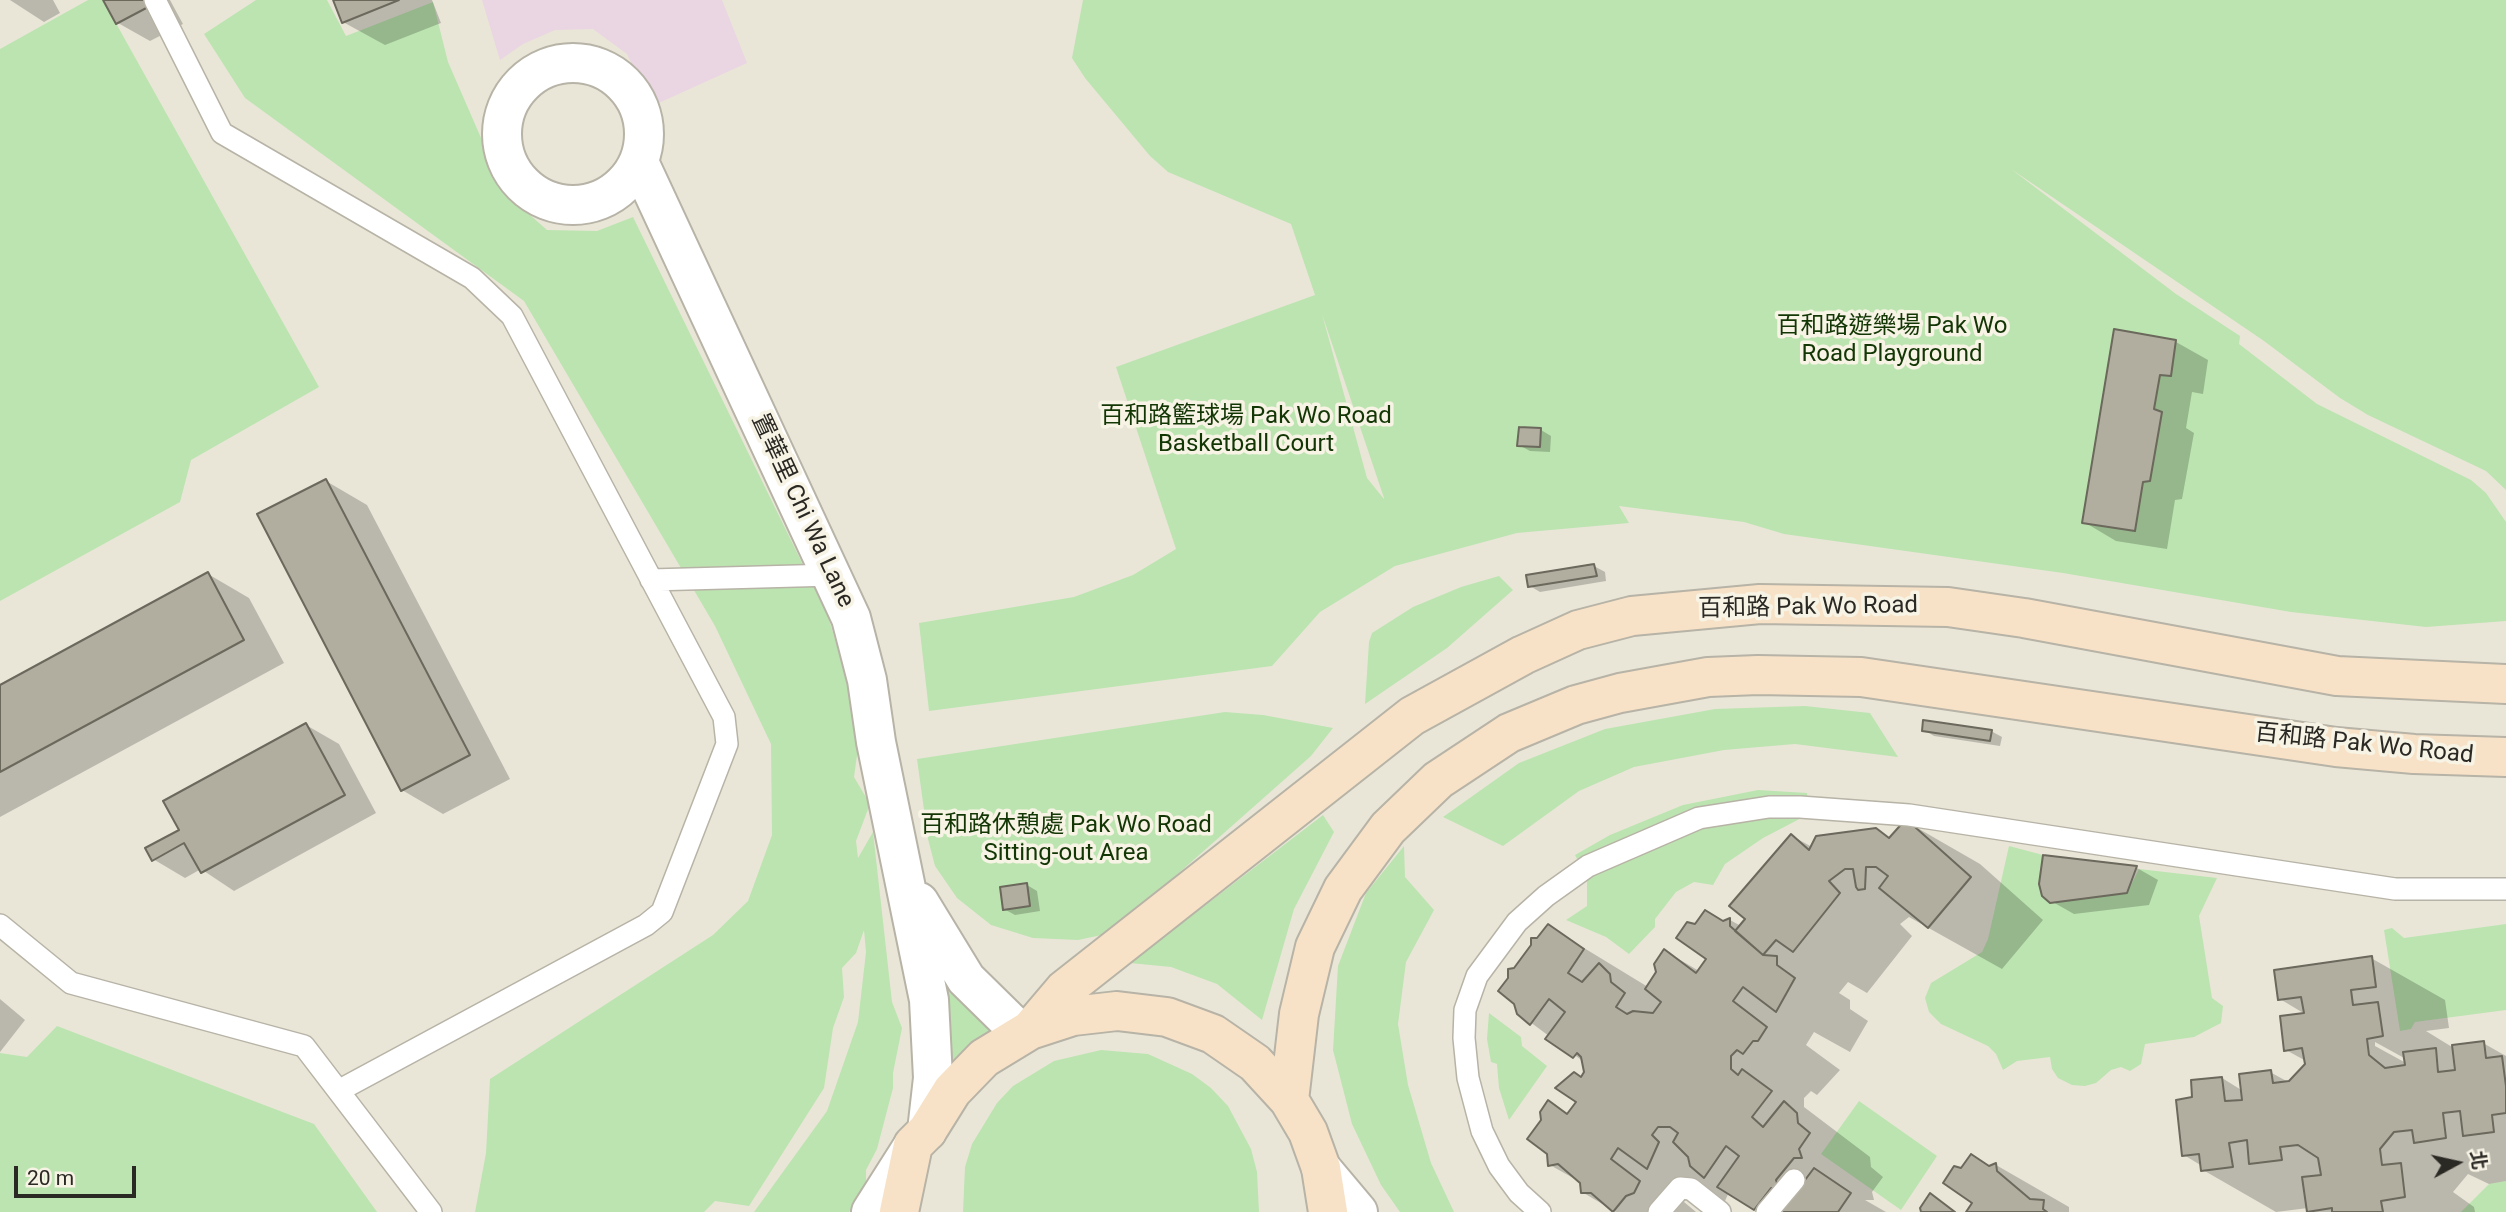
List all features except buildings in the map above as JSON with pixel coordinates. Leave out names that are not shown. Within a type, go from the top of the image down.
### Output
[{"type":"main road","name":"百和路 Pak Wo Road","points":[[1026,1032],[1064,990],[1412,716],[1523,654],[1578,630],[1632,616],[1760,604],[1948,607],[2024,618],[2337,676],[2506,684]]},
{"type":"main road","name":"百和路 Pak Wo Road","points":[[1289,1100],[1299,1014],[1312,957],[1328,918],[1365,857],[1413,802],[1473,755],[1546,716],[1598,699],[1708,677],[1861,677],[2336,747],[2414,754],[2506,757]]},
{"type":"main road","name":"百和路 Pak Wo Road","points":[[899,1212],[920,1138],[952,1091],[984,1058],[1026,1032],[1073,1016],[1117,1011],[1167,1017],[1213,1034],[1255,1063],[1289,1100],[1308,1132],[1321,1168],[1328,1212]]},
{"type":"street","name":"置華里 Chi Wa Lane","points":[[639,162],[851,618],[867,680],[929,1000],[933,1078],[920,1138]]},
{"type":"street","name":"置華里 Chi Wa Lane","points":[[906,879],[966,979],[1026,1032]]},
{"type":"street","points":[[871,1212],[920,1138]]},
{"type":"street","points":[[1321,1168],[1358,1212]]},
{"type":"lane","points":[[155,0],[222,133],[472,278],[512,316],[724,717],[727,744],[662,912],[646,925],[340,1090]]},
{"type":"lane","points":[[651,580],[833,575]]},
{"type":"lane","points":[[1540,1212],[1519,1193],[1499,1166],[1482,1131],[1468,1077],[1464,1038],[1465,1010],[1477,976],[1517,922],[1546,896],[1588,866],[1699,818],[1769,807],[1886,813],[2037,833],[2395,889],[2506,890]]},
{"type":"lane","points":[[0,925],[71,983],[304,1046],[431,1212]]},
{"type":"lane","points":[[1767,1212],[1794,1180]]},
{"type":"lane","points":[[1659,1212],[1680,1188],[1691,1188],[1720,1212]]},
{"type":"shaded area","points":[[482,0],[722,0],[747,63],[652,106],[627,54],[593,29],[555,30],[523,44],[500,60]]},
{"type":"green space","points":[[88,0],[103,0],[319,387],[191,460],[180,502],[0,601],[0,49]]},
{"type":"green space","points":[[256,0],[327,0],[346,36],[433,2],[448,62],[505,193],[547,230],[597,231],[633,217],[828,616],[861,727],[854,777],[870,804],[856,841],[858,858],[873,832],[892,1002],[902,1028],[893,1073],[893,1088],[877,1149],[866,1170],[866,1198],[849,1212],[754,1212],[827,1111],[858,1022],[866,952],[864,930],[856,953],[842,968],[844,997],[833,1028],[824,1088],[749,1206],[715,1201],[704,1212],[475,1212],[486,1153],[490,1079],[713,935],[748,901],[772,835],[771,744],[715,626],[524,301],[245,98],[204,34]]},
{"type":"green space","points":[[1083,0],[2506,0],[2506,490],[2486,471],[2368,415],[2340,398],[2264,341],[2011,169],[2176,294],[2240,336],[2239,344],[2317,404],[2471,480],[2486,493],[2506,522],[2506,621],[2426,627],[2291,612],[2063,573],[1784,534],[1744,522],[1619,506],[1629,523],[1517,533],[1395,566],[1320,612],[1272,666],[929,711],[919,623],[1074,597],[1133,575],[1176,549],[1116,367],[1315,295],[1291,224],[1168,172],[1150,156],[1085,78],[1072,58]],"holes":[[[1322,314],[1384,499],[1367,478]]]},
{"type":"green space","points":[[1499,576],[1513,590],[1447,648],[1365,704],[1369,642],[1372,633],[1413,607],[1461,587]]},
{"type":"green space","points":[[1805,706],[1870,713],[1898,757],[1795,744],[1724,750],[1634,767],[1579,791],[1503,846],[1443,817],[1519,763],[1605,729],[1715,709]]},
{"type":"green space","name":"百和路休憩處 Pak Wo Road Sitting-out Area","points":[[1225,712],[1263,715],[1333,728],[1311,756],[1111,933],[1078,940],[1033,938],[991,925],[957,898],[935,866],[928,839],[917,759]]},
{"type":"green space","points":[[1758,790],[1807,793],[1809,814],[1763,838],[1725,864],[1713,885],[1694,882],[1676,892],[1655,919],[1655,927],[1629,954],[1606,937],[1566,920],[1587,906],[1587,878],[1575,855],[1610,835],[1683,805]]},
{"type":"green space","points":[[1323,815],[1334,832],[1294,909],[1262,1020],[1217,984],[1171,967],[1130,963]]},
{"type":"green space","points":[[1404,846],[1405,877],[1434,910],[1406,962],[1398,1024],[1408,1085],[1431,1163],[1454,1212],[1400,1212],[1381,1185],[1352,1124],[1333,1050],[1338,966],[1366,893]]},
{"type":"green space","points":[[2009,846],[2043,855],[2042,896],[2050,903],[2127,893],[2139,869],[2217,878],[2199,916],[2212,998],[2223,1006],[2221,1023],[2194,1037],[2145,1044],[2141,1064],[2130,1071],[2121,1067],[2111,1070],[2096,1083],[2085,1086],[2072,1085],[2058,1078],[2052,1069],[2050,1057],[2017,1061],[2003,1070],[1996,1054],[1988,1046],[1941,1024],[1929,1012],[1925,998],[1931,983],[1982,952],[1988,939]]},
{"type":"green space","points":[[916,897],[1022,1034],[927,1131]]},
{"type":"green space","points":[[2506,924],[2506,1010],[2415,1022],[2411,1029],[2400,1031],[2384,930],[2392,928],[2404,938]]},
{"type":"green space","points":[[1489,1013],[1521,1037],[1522,1046],[1547,1066],[1509,1120],[1499,1088],[1497,1064],[1491,1062],[1487,1039]]},
{"type":"green space","points":[[57,1026],[314,1124],[377,1212],[0,1212],[0,1053],[27,1057]]},
{"type":"green space","points":[[1101,1050],[1148,1054],[1192,1074],[1211,1088],[1228,1106],[1251,1149],[1257,1172],[1259,1212],[963,1212],[965,1167],[972,1144],[997,1103],[1013,1086],[1054,1061]]},
{"type":"green space","points":[[1859,1101],[1937,1156],[1901,1210],[1821,1154]]},
{"type":"green space","points":[[2506,1181],[2506,1212],[2461,1212],[2489,1184]]},
{"type":"park label","name":"百和路遊樂場 Pak Wo Road Playground","points":[[1892,341]]},
{"type":"park label","name":"百和路籃球場 Pak Wo Road Basketball Court","points":[[1246,431]]}]
